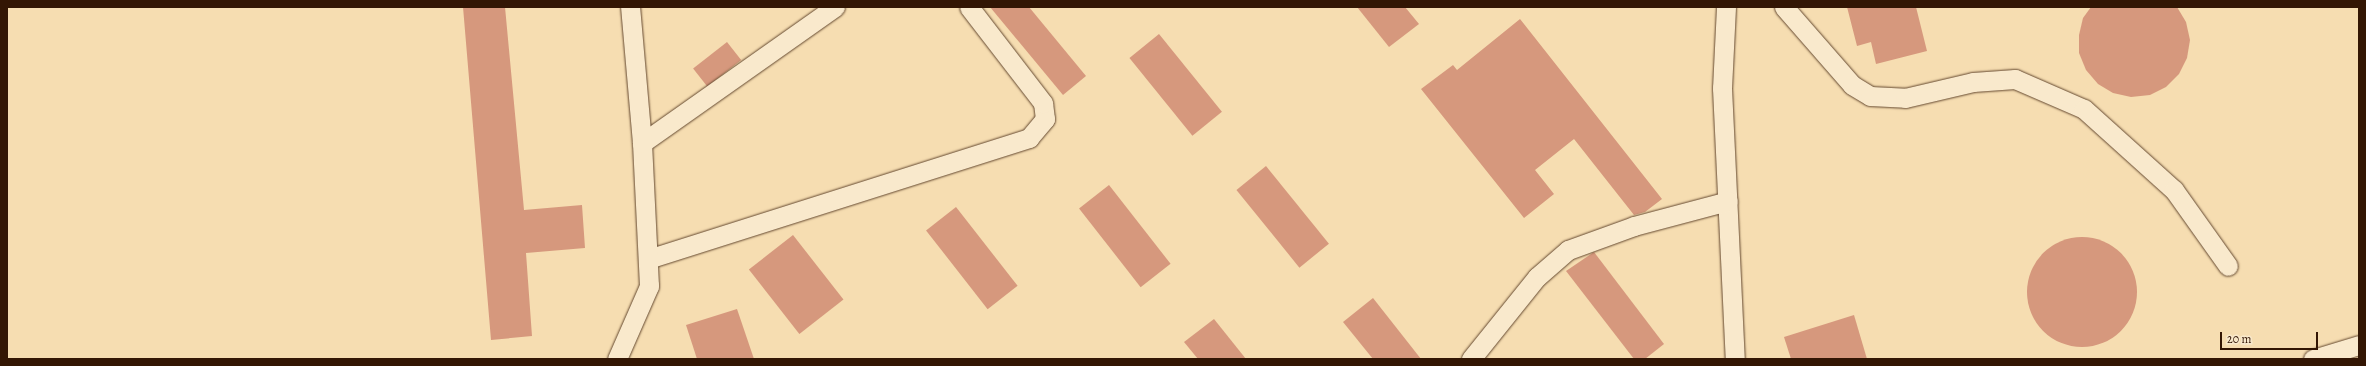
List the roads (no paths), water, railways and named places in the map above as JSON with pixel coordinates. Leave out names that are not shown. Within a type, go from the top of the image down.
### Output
[{"type":"lane","points":[[617,359],[649,286],[642,143],[630,7]]},
{"type":"lane","points":[[642,143],[835,7]]},
{"type":"lane","points":[[648,259],[1029,138],[1045,119],[1043,103],[969,7]]},
{"type":"lane","points":[[1726,7],[1722,88],[1734,359]]},
{"type":"lane","points":[[1784,7],[1852,85],[1870,96],[1905,98],[1973,82],[2015,80],[2084,109],[2138,154],[2174,190],[2228,266]]},
{"type":"lane","points":[[1471,359],[1537,277],[1568,250],[1634,226],[1728,201]]},
{"type":"lane","points":[[2312,359],[2359,345]]}]
